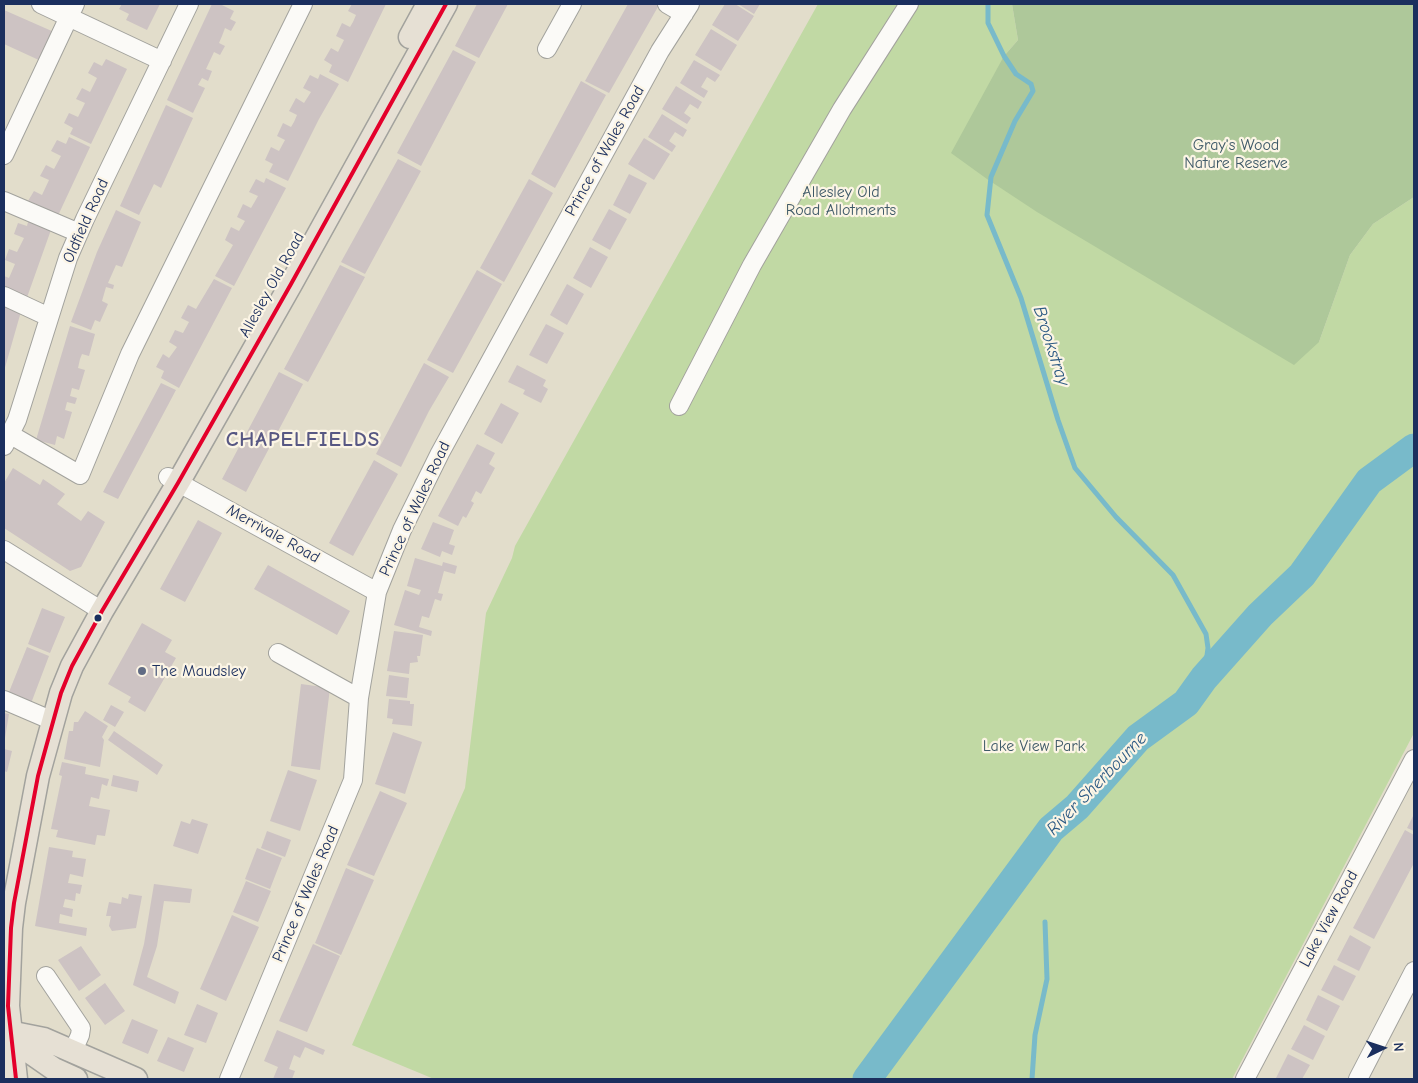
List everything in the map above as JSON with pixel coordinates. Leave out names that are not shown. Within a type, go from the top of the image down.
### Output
[{"type":"main road","name":"Allesley Old Road","points":[[16,1079],[7,1031],[11,877],[53,721],[72,666],[369,126],[428,4]]},
{"type":"main road","name":"Allesley Old Road","points":[[369,126],[446,4]]},
{"type":"main road","points":[[7,1031],[44,1039],[136,1079]]},
{"type":"main road","points":[[7,1031],[31,1053],[54,1069],[76,1079]]},
{"type":"street","points":[[41,4],[71,10],[162,61]]},
{"type":"street","name":"Oldfield Road","points":[[7,441],[18,420],[68,258],[189,4]]},
{"type":"street","points":[[7,441],[80,475],[130,354],[303,4]]},
{"type":"street","points":[[547,49],[572,4]]},
{"type":"street","points":[[667,4],[687,9]]},
{"type":"street","points":[[679,406],[752,265],[842,109],[909,4]]},
{"type":"street","name":"Prince of Wales Road","points":[[229,1079],[351,785],[360,698],[378,592],[402,530],[440,454],[660,50],[687,9]]},
{"type":"street","points":[[4,155],[71,10]]},
{"type":"street","points":[[4,201],[79,233]]},
{"type":"street","points":[[4,296],[49,318]]},
{"type":"street","name":"Merrivale Road","points":[[173,480],[378,592]]},
{"type":"street","points":[[4,550],[102,611]]},
{"type":"street","points":[[278,653],[360,698]]},
{"type":"street","points":[[4,700],[53,721]]},
{"type":"street","name":"Lake View Road","points":[[1245,1079],[1414,759]]},
{"type":"street","points":[[1358,1079],[1414,971]]},
{"type":"street","points":[[46,976],[81,1028],[80,1035],[72,1051]]},
{"type":"green space","name":"Lake View Park","points":[[818,4],[1012,4],[1018,40],[1004,56],[1319,342],[1350,255],[1373,224],[1414,197],[1414,733],[1232,1079],[434,1079],[352,1045],[465,788],[486,613],[512,558],[515,546]]},
{"type":"green space","name":"Gray's Wood Nature Reserve","points":[[1012,4],[1414,4],[1414,197],[1373,224],[1350,255],[1319,342],[1294,365],[1037,212],[951,153],[1004,56],[1018,40]]},
{"type":"building","points":[[122,4],[160,4],[147,30],[126,20],[129,14],[119,9]]},
{"type":"building","points":[[212,4],[220,4],[234,11],[230,19],[236,22],[231,31],[225,28],[219,43],[225,46],[220,55],[214,52],[206,69],[212,71],[208,81],[202,78],[198,85],[205,88],[193,113],[167,100]]},
{"type":"building","points":[[352,4],[386,4],[348,82],[329,72],[332,65],[324,60],[331,48],[338,52],[344,40],[336,36],[342,23],[350,27],[353,22],[356,15],[348,11]]},
{"type":"building","points":[[477,4],[508,4],[479,58],[455,46]]},
{"type":"building","points":[[628,4],[659,5],[609,93],[585,81]]},
{"type":"building","points":[[725,4],[735,4],[754,16],[738,41],[712,25]]},
{"type":"building","points":[[738,4],[760,4],[754,14]]},
{"type":"building","points":[[4,10],[54,32],[41,61],[4,44]]},
{"type":"building","points":[[711,29],[737,45],[721,71],[695,55]]},
{"type":"building","points":[[453,50],[476,62],[421,166],[397,153]]},
{"type":"building","points":[[106,59],[127,69],[91,144],[70,134],[73,128],[64,123],[69,113],[78,117],[85,103],[76,99],[82,88],[90,92],[97,78],[88,73],[94,62],[102,66]]},
{"type":"building","points":[[694,60],[720,75],[715,82],[707,77],[701,87],[708,91],[704,98],[680,83]]},
{"type":"building","points":[[320,74],[339,84],[288,181],[269,172],[273,164],[265,160],[271,147],[279,151],[285,140],[277,136],[283,123],[291,127],[294,122],[297,115],[289,111],[296,98],[304,103],[311,92],[303,88],[310,75],[318,79]]},
{"type":"building","points":[[581,81],[606,95],[555,188],[531,174]]},
{"type":"building","points":[[676,86],[702,102],[698,109],[690,104],[684,113],[691,118],[687,124],[662,109]]},
{"type":"building","points":[[166,105],[193,118],[161,188],[154,184],[139,215],[120,206]]},
{"type":"building","points":[[662,114],[687,130],[683,137],[675,132],[669,141],[676,146],[672,152],[648,137]]},
{"type":"building","points":[[69,137],[90,147],[55,222],[37,206],[28,201],[34,191],[42,195],[49,180],[40,176],[46,165],[54,169],[61,156],[51,151],[57,140],[66,144]]},
{"type":"building","points":[[644,138],[670,154],[654,180],[628,164]]},
{"type":"building","points":[[398,159],[421,171],[365,274],[341,262]]},
{"type":"building","points":[[629,174],[647,183],[630,214],[613,205]]},
{"type":"building","points":[[266,178],[286,188],[234,286],[215,276],[233,245],[225,240],[231,227],[239,231],[245,221],[237,217],[243,204],[251,208],[258,196],[249,192],[256,179],[264,183]]},
{"type":"building","points":[[529,179],[553,193],[504,282],[480,268]]},
{"type":"building","points":[[609,209],[627,219],[610,250],[592,240]]},
{"type":"building","points":[[116,210],[141,222],[122,267],[116,265],[108,283],[114,285],[113,289],[106,287],[102,301],[108,304],[100,322],[95,320],[91,330],[71,322],[97,252]]},
{"type":"building","points":[[29,218],[52,227],[25,303],[4,294],[4,276],[9,278],[15,264],[5,260],[9,249],[17,252],[24,238],[14,234],[18,223],[27,226]]},
{"type":"building","points":[[590,247],[608,257],[591,288],[573,278]]},
{"type":"building","points":[[340,265],[365,277],[308,382],[284,369]]},
{"type":"building","points":[[477,270],[502,284],[453,373],[427,360]]},
{"type":"building","points":[[214,279],[232,288],[179,388],[161,378],[164,371],[156,367],[163,354],[169,358],[177,347],[169,342],[175,330],[183,333],[189,322],[181,318],[188,305],[196,309]]},
{"type":"building","points":[[567,284],[584,294],[567,325],[550,315]]},
{"type":"building","points":[[4,303],[22,308],[4,371]]},
{"type":"building","points":[[546,324],[564,333],[547,364],[529,355]]},
{"type":"building","points":[[70,326],[95,334],[89,356],[82,354],[80,359],[78,368],[85,370],[79,390],[72,388],[70,396],[77,398],[75,404],[67,402],[65,410],[72,412],[64,439],[57,436],[55,445],[36,440]]},
{"type":"building","points":[[424,363],[449,377],[429,411],[401,467],[376,454]]},
{"type":"building","points":[[517,365],[546,380],[543,386],[548,389],[541,403],[523,394],[525,390],[508,382]]},
{"type":"building","points":[[279,372],[303,384],[246,492],[222,479]]},
{"type":"building","points":[[161,383],[176,390],[118,499],[103,492]]},
{"type":"building","points":[[501,403],[519,413],[502,444],[484,434]]},
{"type":"building","points":[[477,444],[495,453],[489,464],[495,468],[481,494],[476,491],[471,501],[474,503],[466,518],[463,516],[458,526],[438,516]]},
{"type":"building","points":[[374,460],[398,474],[353,556],[329,543]]},
{"type":"building","points":[[13,468],[40,485],[43,479],[65,494],[57,504],[81,521],[88,511],[105,522],[81,567],[70,571],[4,528],[4,483]]},
{"type":"building","points":[[198,520],[222,533],[185,602],[160,589]]},
{"type":"building","points":[[433,522],[454,530],[449,544],[455,546],[452,555],[442,551],[440,557],[421,549]]},
{"type":"building","points":[[415,558],[442,566],[443,562],[457,566],[455,574],[444,571],[438,593],[443,594],[441,601],[435,599],[429,618],[422,616],[419,627],[432,631],[431,636],[394,625],[405,590],[419,595],[421,590],[407,586]]},
{"type":"building","points":[[268,565],[350,611],[337,635],[254,589]]},
{"type":"building","points":[[42,608],[65,617],[50,653],[28,644]]},
{"type":"building","name":"The Maudsley","points":[[142,623],[172,640],[165,652],[176,658],[145,712],[128,702],[131,697],[108,684]]},
{"type":"building","points":[[394,631],[423,635],[420,656],[417,656],[418,662],[410,663],[409,674],[387,671]]},
{"type":"building","points":[[27,647],[49,656],[30,706],[7,697]]},
{"type":"building","points":[[389,675],[409,678],[407,698],[386,696]]},
{"type":"building","points":[[301,684],[330,688],[320,770],[291,766]]},
{"type":"building","points":[[389,699],[410,701],[410,704],[414,704],[412,726],[392,724],[393,719],[387,718]]},
{"type":"building","points":[[111,705],[124,712],[115,727],[103,720]]},
{"type":"building","points":[[85,711],[108,726],[102,737],[104,740],[100,767],[64,759],[69,731],[73,731],[74,722],[78,722]]},
{"type":"building","points":[[4,713],[9,714],[5,738],[4,738]]},
{"type":"building","points":[[114,731],[163,765],[157,775],[108,740]]},
{"type":"building","points":[[393,732],[422,742],[405,794],[375,784]]},
{"type":"building","points":[[4,749],[12,751],[7,772],[4,771]]},
{"type":"building","points":[[62,762],[86,767],[85,774],[109,779],[107,786],[102,784],[99,799],[91,797],[89,806],[110,810],[105,836],[97,835],[95,845],[56,837],[58,830],[51,829],[62,776],[59,775]]},
{"type":"building","points":[[288,770],[317,780],[300,831],[270,821]]},
{"type":"building","points":[[113,775],[139,781],[137,792],[111,786]]},
{"type":"building","points":[[380,791],[407,803],[374,876],[347,865]]},
{"type":"building","points":[[1414,814],[1414,831],[1407,828]]},
{"type":"building","points":[[192,819],[208,824],[198,854],[173,846],[181,821],[190,824]]},
{"type":"building","points":[[1405,830],[1414,835],[1414,863],[1374,939],[1353,928]]},
{"type":"building","points":[[267,831],[291,840],[285,857],[261,848]]},
{"type":"building","points":[[49,847],[73,851],[72,857],[86,859],[83,877],[70,874],[68,883],[82,885],[80,894],[76,893],[75,901],[65,899],[63,907],[73,909],[72,917],[60,914],[59,923],[87,928],[86,936],[35,926]]},
{"type":"building","points":[[257,848],[282,858],[270,889],[245,879]]},
{"type":"building","points":[[346,868],[374,880],[341,955],[315,943]]},
{"type":"building","points":[[246,881],[271,891],[258,922],[233,912]]},
{"type":"building","points":[[154,884],[192,889],[190,903],[164,901],[157,946],[147,977],[179,992],[175,1004],[133,985],[144,944]]},
{"type":"building","points":[[129,894],[142,896],[136,928],[112,931],[109,926],[111,916],[106,916],[109,902],[121,904],[122,897],[128,899]]},
{"type":"building","points":[[232,915],[259,927],[226,1001],[200,989]]},
{"type":"building","points":[[1350,935],[1371,947],[1359,971],[1337,960]]},
{"type":"building","points":[[313,944],[340,956],[307,1032],[279,1021]]},
{"type":"building","points":[[81,946],[101,975],[79,991],[58,960]]},
{"type":"building","points":[[1334,965],[1356,976],[1343,1001],[1321,990]]},
{"type":"building","points":[[105,983],[125,1011],[105,1025],[85,998]]},
{"type":"building","points":[[1318,995],[1340,1006],[1327,1031],[1306,1020]]},
{"type":"building","points":[[197,1004],[218,1013],[206,1043],[184,1035]]},
{"type":"building","points":[[132,1019],[158,1030],[148,1054],[122,1043]]},
{"type":"building","points":[[1304,1025],[1325,1036],[1313,1060],[1291,1049]]},
{"type":"building","points":[[277,1030],[325,1050],[323,1055],[305,1047],[300,1058],[294,1055],[289,1069],[295,1071],[292,1079],[273,1079],[278,1067],[264,1061]]},
{"type":"building","points":[[168,1037],[194,1048],[184,1072],[157,1061]]},
{"type":"building","points":[[1288,1054],[1310,1065],[1302,1079],[1276,1078]]},
{"type":"waterway","name":"Brookstray","points":[[988,4],[988,23],[1004,56],[1016,74],[1031,84],[1033,91],[1015,121],[991,177],[987,215],[1021,298],[1058,420],[1075,468],[1116,517],[1173,575],[1206,634],[1208,648],[1204,678]]},
{"type":"waterway","name":"River Sherbourne","points":[[867,1079],[1051,829],[1077,807],[1138,738],[1186,703],[1204,678],[1260,615],[1302,575],[1369,481],[1414,448]]},
{"type":"waterway","name":"River Sherbourne","points":[[1032,1079],[1035,1035],[1047,979],[1045,922]]},
{"type":"transit line","points":[[16,1079],[8,1006],[11,928],[38,776],[61,693],[72,666],[102,611],[178,483],[291,284],[446,4]]},
{"type":"place","name":"The Maudsley","points":[[142,671]]},
{"type":"district","name":"CHAPELFIELDS","points":[[303,440]]},
{"type":"park label","name":"Allesley Old Road Allotments","points":[[841,201]]}]
